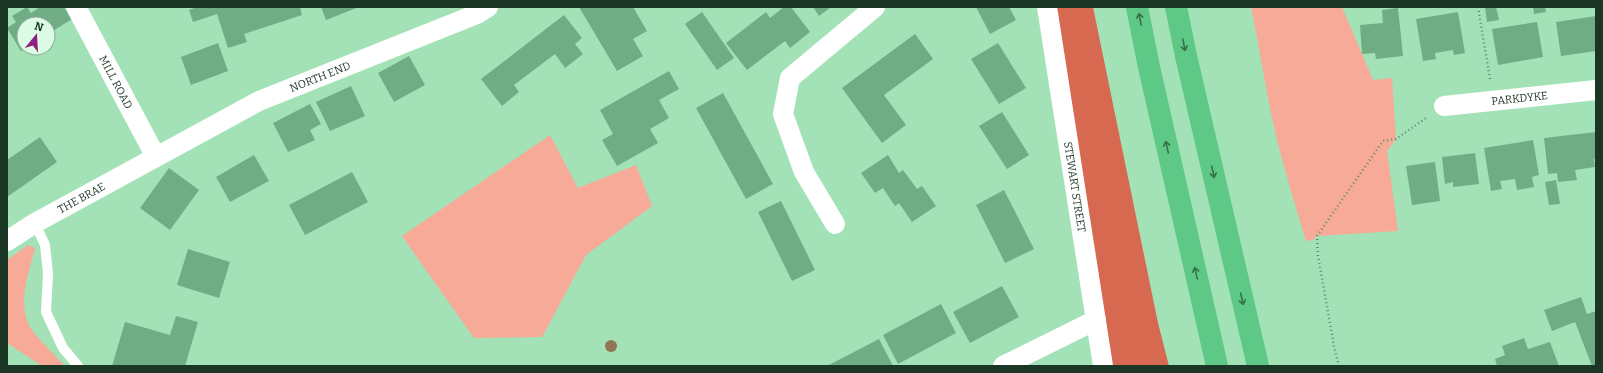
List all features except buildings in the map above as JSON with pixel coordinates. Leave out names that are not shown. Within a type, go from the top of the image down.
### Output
[{"type":"highway","points":[[1137,7],[1150,75],[1217,366]]},
{"type":"highway","points":[[1176,7],[1258,366]]},
{"type":"street","name":"MILL ROAD","points":[[76,7],[156,157]]},
{"type":"street","name":"NORTH END","points":[[156,157],[259,101],[477,14],[488,7]]},
{"type":"street","points":[[835,224],[804,172],[783,114],[790,78],[875,7]]},
{"type":"street","name":"STEWART STREET","points":[[1047,7],[1103,366]]},
{"type":"street","name":"PARKDYKE","points":[[1444,106],[1596,90]]},
{"type":"street","name":"THE BRAE","points":[[7,241],[35,223],[156,157]]},
{"type":"street","points":[[1003,366],[1096,320]]},
{"type":"lane","points":[[35,223],[45,246],[48,274],[46,312],[63,348],[78,366]]},
{"type":"path","points":[[1478,7],[1494,100]]},
{"type":"path","points":[[1339,366],[1319,263],[1317,236],[1383,141],[1396,139],[1444,106]]},
{"type":"shaded area","points":[[1054,7],[1093,7],[1158,323],[1169,366],[1112,366]]},
{"type":"shaded area","points":[[1251,7],[1342,7],[1373,80],[1392,78],[1396,139],[1387,151],[1398,231],[1317,236],[1313,240],[1306,241],[1276,134]]},
{"type":"shaded area","points":[[550,135],[578,188],[636,165],[652,206],[586,255],[542,337],[474,338],[402,236]]},
{"type":"shaded area","points":[[28,245],[35,248],[25,288],[24,308],[26,318],[30,327],[41,341],[65,366],[42,366],[7,343],[7,260]]}]
